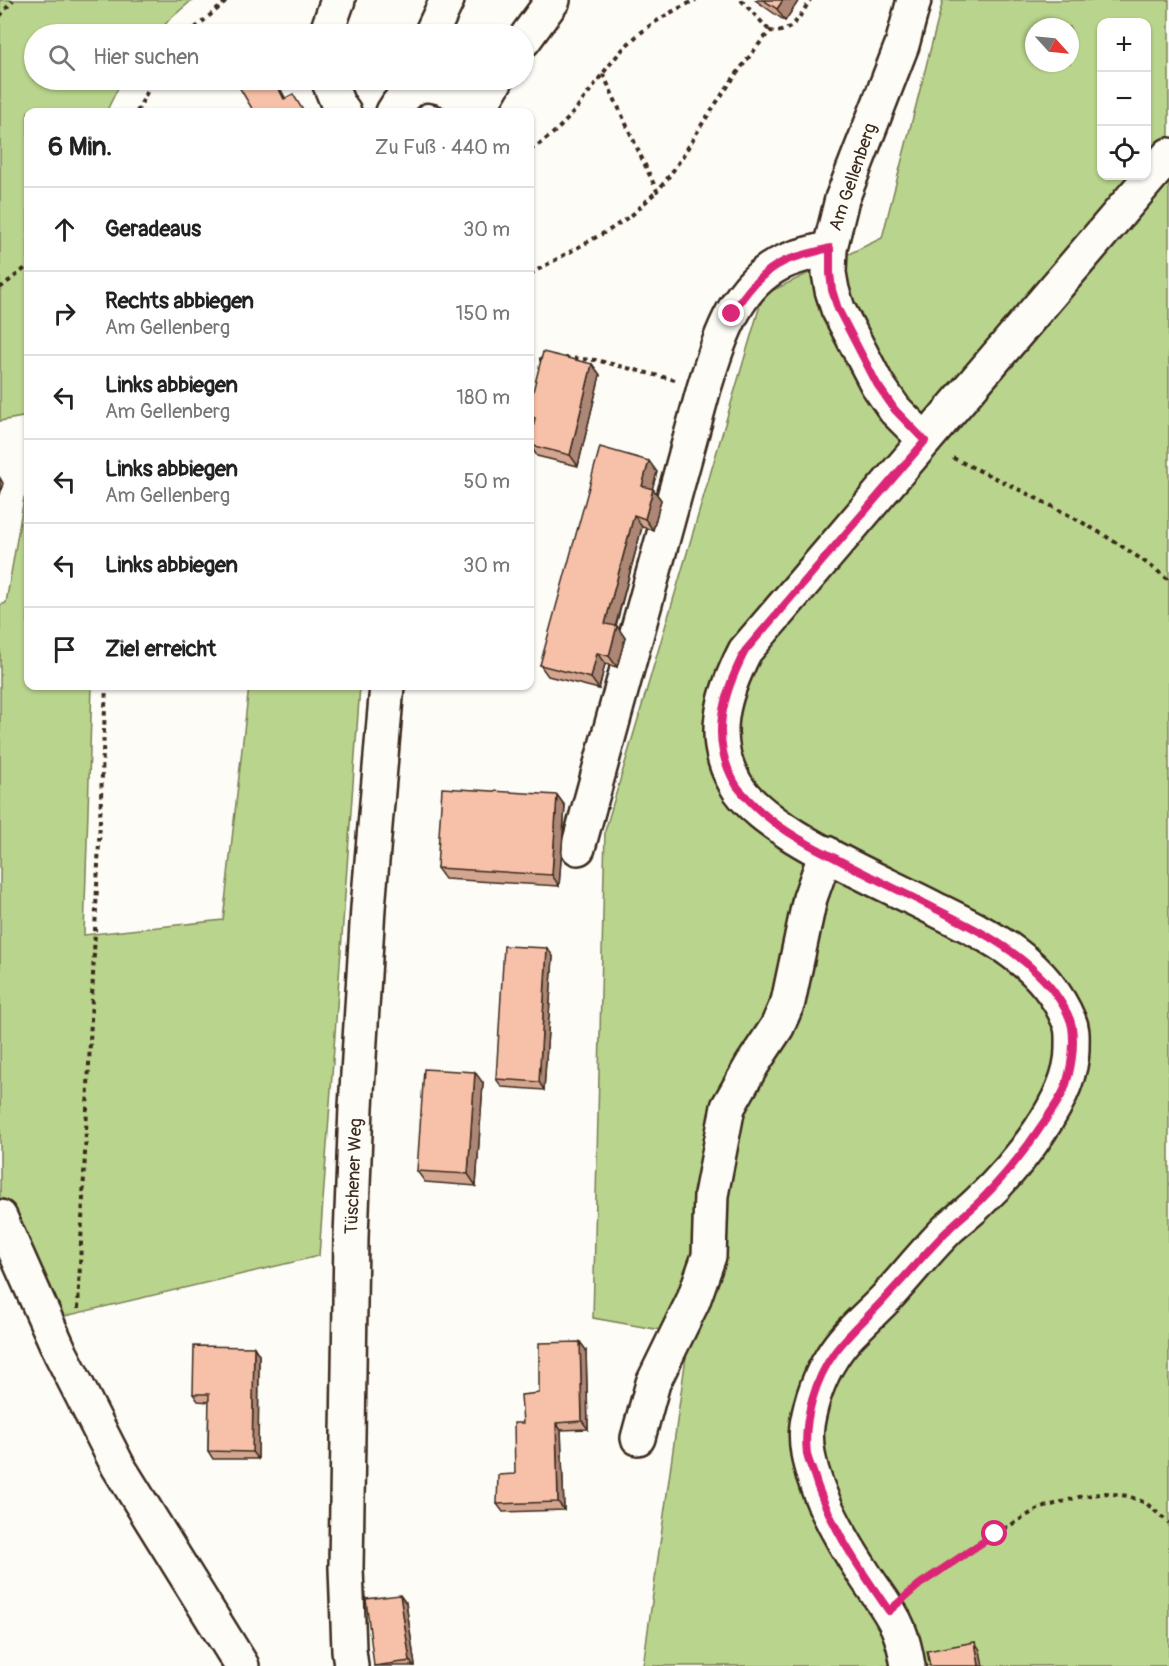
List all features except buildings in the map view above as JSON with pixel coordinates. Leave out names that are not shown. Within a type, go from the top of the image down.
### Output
[{"type":"street","points":[[330,24],[338,0]]},
{"type":"street","points":[[436,24],[447,0]]},
{"type":"street","points":[[534,26],[553,0]]},
{"type":"street","name":"Am Gellenberg","points":[[914,0],[902,45],[842,199],[830,248],[830,273],[838,309],[877,384],[895,410],[925,441]]},
{"type":"street","points":[[332,90],[341,108]]},
{"type":"street","points":[[396,108],[411,90]]},
{"type":"street","points":[[448,90],[465,102],[467,108]]},
{"type":"street","points":[[479,108],[490,90]]},
{"type":"street","points":[[908,1666],[898,1629],[889,1611],[850,1552],[817,1487],[807,1455],[807,1429],[811,1406],[820,1379],[833,1354],[948,1230],[1005,1175],[1027,1148],[1063,1091],[1072,1057],[1072,1025],[1057,995],[1045,980],[1022,958],[996,940],[826,853],[777,825],[754,806],[735,786],[724,760],[721,717],[734,672],[745,651],[1169,155]]},
{"type":"street","points":[[578,848],[704,388],[722,334],[732,314],[751,287],[774,267],[786,261],[830,248]]},
{"type":"street","name":"Tüschener Weg","points":[[351,1666],[346,1568],[354,1178],[368,908],[387,690]]},
{"type":"street","points":[[638,1438],[653,1383],[693,1301],[709,1256],[711,1195],[728,1107],[777,1027],[788,1002],[810,898],[826,853]]},
{"type":"street","points":[[0,1217],[61,1354],[118,1466],[242,1666]]},
{"type":"path","points":[[0,16],[13,0]]},
{"type":"path","points":[[200,24],[228,0]]},
{"type":"path","points":[[534,147],[567,121],[623,49],[649,26],[696,0]]},
{"type":"path","points":[[741,0],[770,31],[779,33],[785,31],[800,18],[810,0]]},
{"type":"path","points":[[534,272],[611,229],[633,214],[657,191],[678,165],[746,59],[770,31]]},
{"type":"path","points":[[603,74],[657,191]]},
{"type":"path","points":[[139,108],[148,90]]},
{"type":"path","points":[[0,288],[24,269]]},
{"type":"path","points":[[564,358],[596,360],[704,388]]},
{"type":"path","points":[[534,360],[555,359]]},
{"type":"path","points":[[925,441],[933,448],[1094,528],[1169,580]]},
{"type":"path","points":[[61,1354],[76,1323],[79,1301],[106,690]]},
{"type":"path","points":[[889,1611],[920,1584],[995,1534],[1038,1509],[1078,1497],[1106,1492],[1128,1496],[1146,1503],[1169,1523]]},
{"type":"green space","points":[[0,0],[192,0],[166,24],[24,24],[24,90],[117,90],[108,108],[24,108],[24,417],[0,421]]},
{"type":"green space","points":[[943,0],[1169,0],[1169,1666],[643,1666],[689,1335],[593,1318],[605,831],[763,295],[882,238]]},
{"type":"green space","points":[[24,498],[24,690],[92,690],[84,935],[223,920],[249,690],[360,690],[319,1256],[36,1323],[0,1253],[0,605],[6,603]]},
{"type":"route","points":[[732,314],[751,287],[774,267],[786,261],[830,248],[832,290],[838,309],[877,384],[895,410],[925,441],[745,651],[734,672],[721,717],[724,760],[735,786],[777,825],[805,843],[968,925],[996,940],[1022,958],[1057,995],[1072,1025],[1072,1057],[1063,1091],[1051,1112],[1027,1148],[1005,1175],[948,1230],[833,1354],[820,1379],[811,1406],[807,1429],[807,1455],[828,1512],[850,1552],[889,1611],[920,1584],[995,1534]]}]
